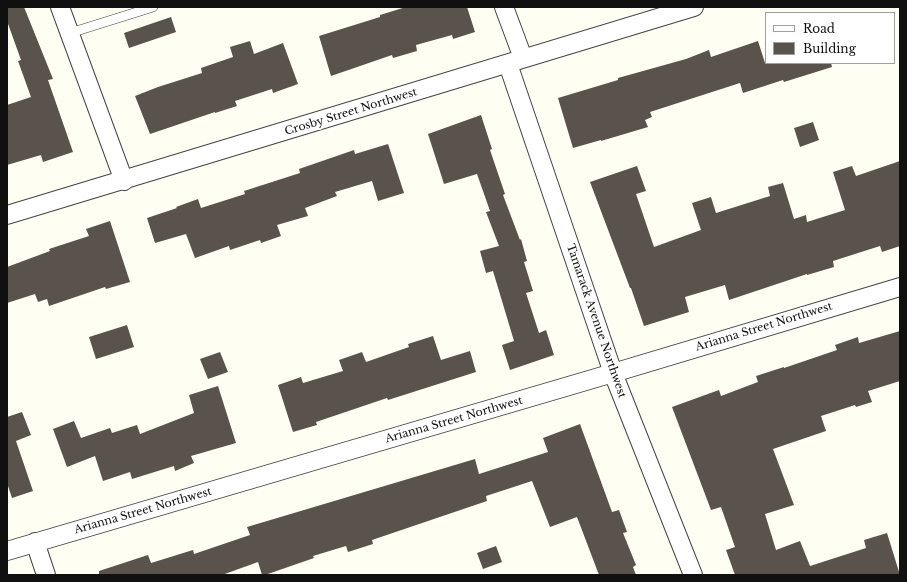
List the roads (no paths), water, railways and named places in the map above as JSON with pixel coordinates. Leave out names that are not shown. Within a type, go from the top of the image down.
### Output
[{"type":"street","points":[[60,7],[124,181]]},
{"type":"street","name":"Tamarack Avenue Northwest","points":[[504,7],[515,61],[613,373],[693,575]]},
{"type":"street","name":"Crosby Street Northwest","points":[[7,215],[124,181],[694,7]]},
{"type":"street","name":"Arianna Street Northwest","points":[[7,551],[900,287]]},
{"type":"street","points":[[35,542],[46,575]]},
{"type":"lane","points":[[70,33],[153,7]]}]
